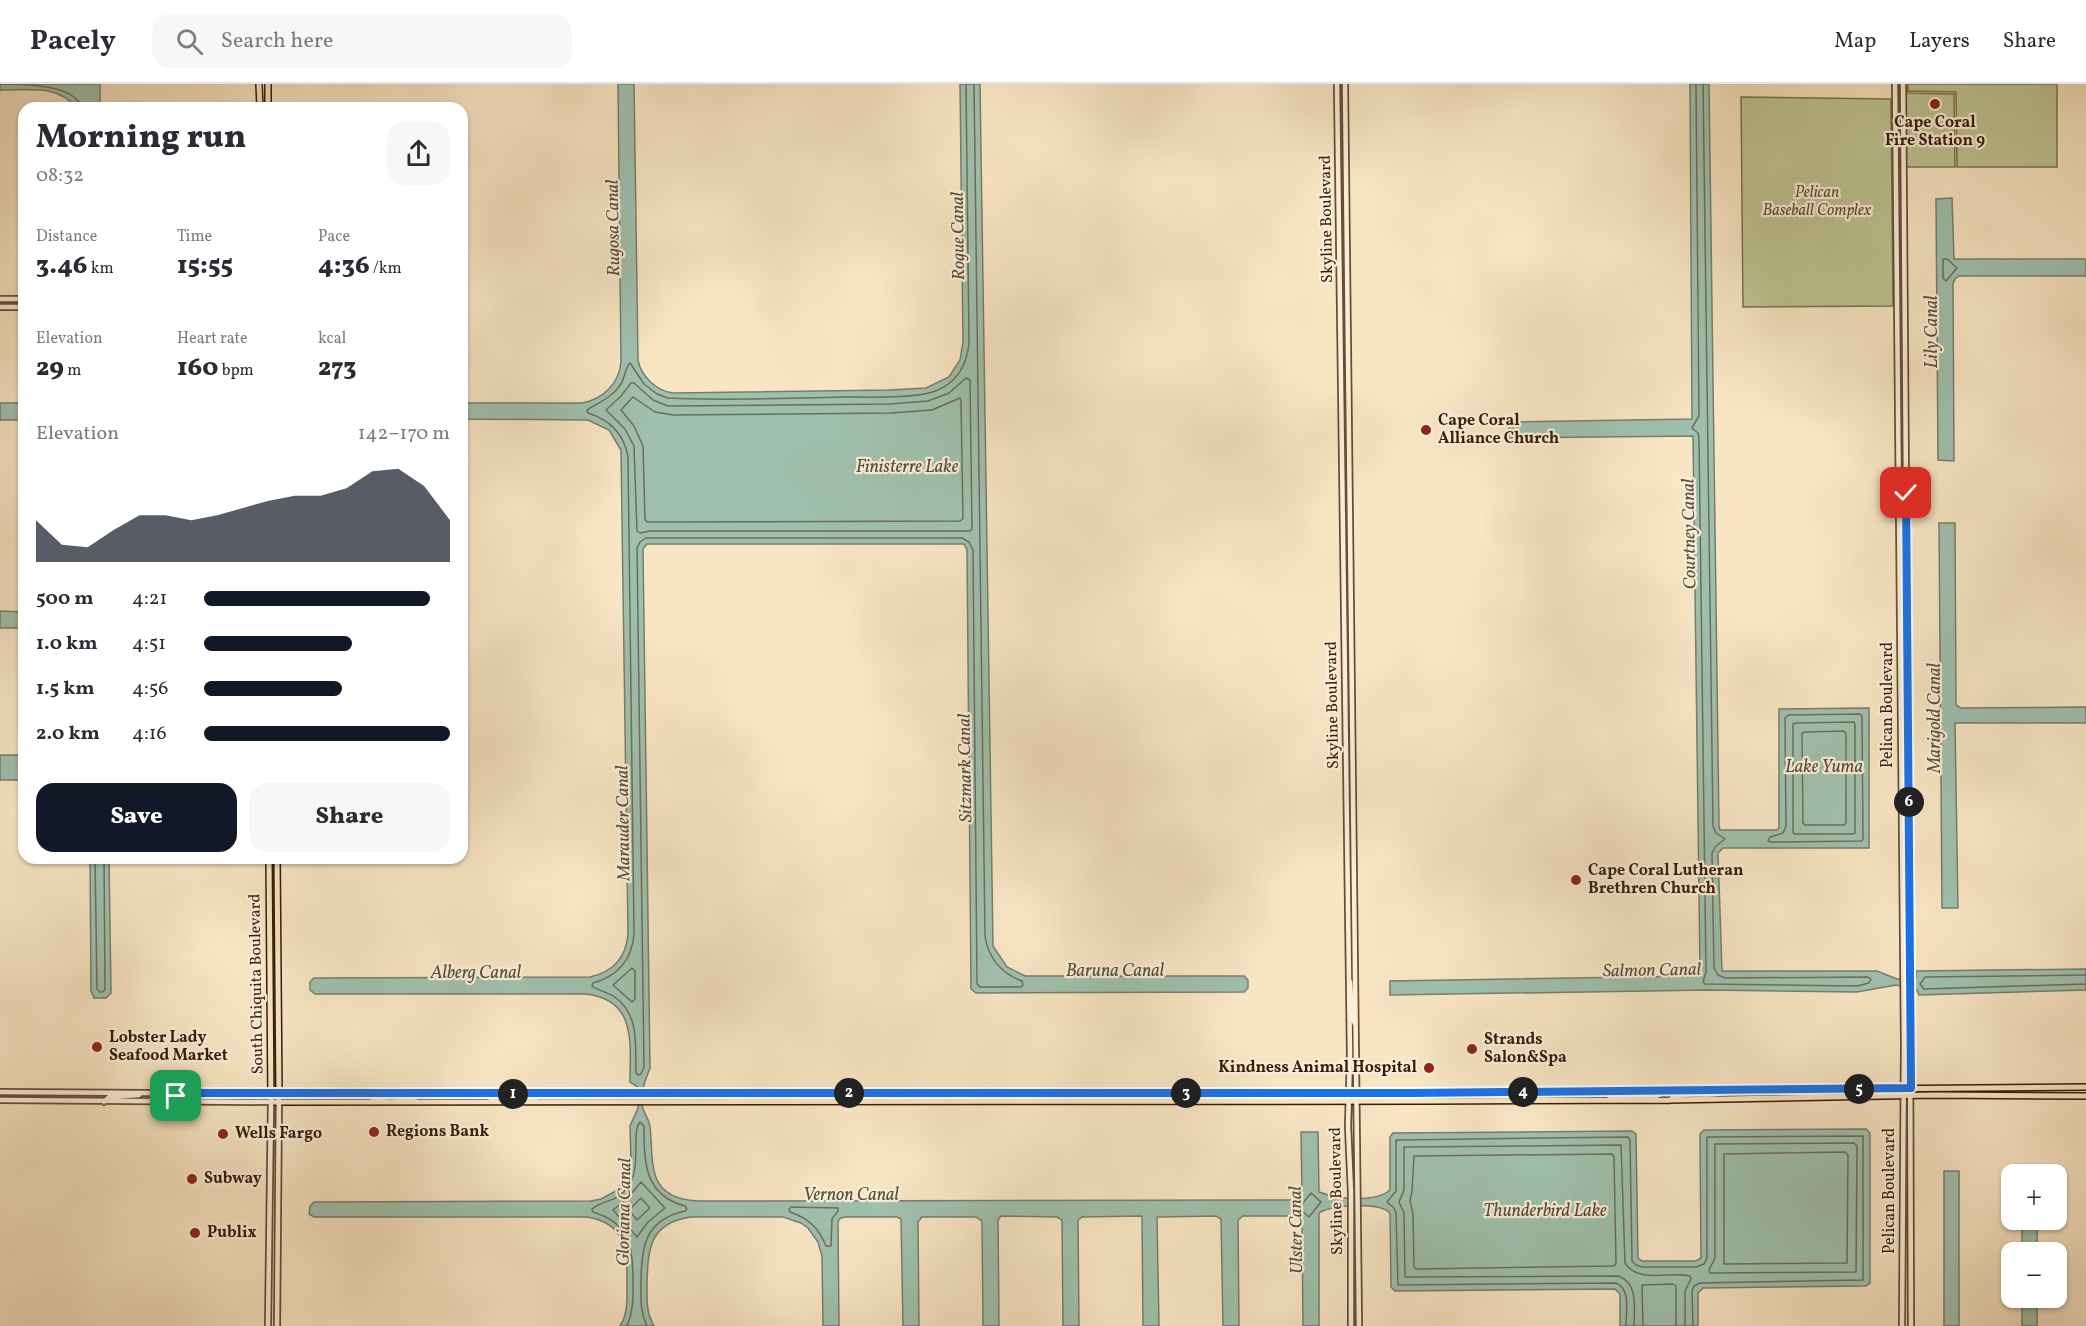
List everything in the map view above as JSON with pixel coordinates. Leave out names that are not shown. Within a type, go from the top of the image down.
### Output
[{"type":"main road","points":[[259,84],[260,102]]},
{"type":"main road","points":[[268,84],[268,102]]},
{"type":"main road","name":"South Chiquita Boulevard","points":[[269,864],[271,1102]]},
{"type":"main road","name":"South Chiquita Boulevard","points":[[277,864],[279,1094]]},
{"type":"main road","points":[[279,1094],[1358,1093],[2086,1087]]},
{"type":"main road","points":[[1606,1100],[1619,1096],[1659,1095],[1668,1090]]},
{"type":"main road","points":[[1670,1100],[1676,1095],[1720,1095],[1731,1090]]},
{"type":"main road","points":[[964,1101],[978,1097],[1017,1097],[1021,1093]]},
{"type":"main road","points":[[1028,1101],[1038,1097],[1080,1097],[1089,1093]]},
{"type":"main road","points":[[371,1102],[377,1098],[414,1098],[427,1094]]},
{"type":"main road","points":[[483,1102],[499,1098],[536,1098],[538,1094]]},
{"type":"main road","points":[[271,1102],[1670,1100],[2086,1096]]},
{"type":"street","name":"Skyline Boulevard","points":[[1337,84],[1351,1326]]},
{"type":"street","name":"Skyline Boulevard","points":[[1345,84],[1359,1326]]},
{"type":"street","name":"Pelican Boulevard","points":[[1895,84],[1903,972],[1902,1326]]},
{"type":"street","name":"Pelican Boulevard","points":[[1903,84],[1911,1326]]},
{"type":"street","points":[[1340,296],[1347,296]]},
{"type":"street","points":[[0,299],[18,299]]},
{"type":"street","points":[[0,307],[18,307]]},
{"type":"street","points":[[1341,392],[1349,392]]},
{"type":"street","points":[[1342,471],[1350,471]]},
{"type":"street","points":[[1343,579],[1351,579]]},
{"type":"street","points":[[1344,651],[1352,651]]},
{"type":"street","points":[[1346,815],[1354,815]]},
{"type":"street","points":[[1348,975],[1352,991],[1352,1016],[1357,1026]]},
{"type":"street","points":[[1903,998],[1905,1014],[1910,1021]]},
{"type":"street","points":[[1349,1025],[1354,1031],[1357,1060]]},
{"type":"street","points":[[0,1092],[279,1094]]},
{"type":"street","points":[[104,1102],[109,1097],[145,1093]]},
{"type":"street","points":[[155,1102],[161,1097],[187,1093]]},
{"type":"street","name":"South Chiquita Boulevard","points":[[277,1326],[279,1094]]},
{"type":"street","points":[[0,1100],[271,1102]]},
{"type":"street","name":"South Chiquita Boulevard","points":[[268,1326],[271,1102]]},
{"type":"green space","points":[[1906,84],[1908,93],[1954,94],[1955,167],[1906,167]]},
{"type":"green space","points":[[1908,84],[2057,84],[2057,167],[1957,167],[1956,92],[1908,91]]},
{"type":"green space","name":"Pelican Baseball Complex","points":[[1741,97],[1891,99],[1893,306],[1743,307]]},
{"type":"water","points":[[0,84],[100,84],[100,102],[71,102],[61,95],[41,90],[0,90]]},
{"type":"water","points":[[618,84],[634,84],[638,360],[642,372],[650,382],[673,393],[926,388],[949,377],[960,360],[963,342],[960,84],[980,84],[993,946],[1007,967],[1025,976],[1244,976],[1248,980],[1248,988],[1244,992],[976,993],[971,989],[967,550],[964,544],[647,544],[643,549],[650,1068],[642,1099],[643,1109],[650,1126],[655,1176],[668,1193],[697,1201],[1298,1200],[1302,1195],[1301,1132],[1318,1132],[1319,1192],[1345,1198],[1366,1198],[1375,1197],[1390,1190],[1390,1137],[1393,1133],[1632,1131],[1636,1134],[1638,1258],[1642,1261],[1696,1261],[1701,1258],[1700,1134],[1704,1130],[1866,1129],[1870,1133],[1870,1283],[1866,1286],[1703,1288],[1698,1293],[1698,1326],[1620,1326],[1620,1294],[1615,1289],[1395,1291],[1391,1287],[1390,1213],[1376,1207],[1344,1206],[1319,1213],[1319,1326],[1303,1326],[1302,1219],[1299,1216],[1243,1216],[1238,1220],[1239,1326],[1223,1326],[1221,1219],[1216,1216],[1157,1217],[1159,1326],[1143,1326],[1142,1216],[1082,1217],[1078,1220],[1079,1326],[1063,1326],[1062,1220],[1057,1217],[1001,1216],[998,1220],[999,1326],[983,1326],[982,1221],[976,1217],[922,1217],[918,1222],[919,1326],[903,1326],[901,1219],[897,1217],[844,1217],[839,1219],[838,1223],[839,1326],[823,1326],[822,1256],[818,1242],[808,1228],[783,1217],[691,1217],[667,1225],[659,1232],[650,1249],[647,1300],[648,1311],[654,1326],[620,1326],[627,1301],[625,1251],[617,1233],[600,1220],[587,1217],[314,1217],[309,1214],[310,1206],[314,1202],[591,1201],[601,1199],[616,1191],[628,1174],[631,1161],[630,1126],[638,1108],[638,1087],[630,1082],[627,1025],[614,1004],[585,994],[315,994],[310,990],[310,982],[314,978],[590,977],[612,968],[621,957],[628,934],[621,450],[609,430],[588,420],[468,419],[468,403],[582,403],[590,401],[603,394],[613,384],[621,362]]},
{"type":"water","name":"Lake Yuma","points":[[1690,84],[1709,84],[1720,830],[1776,830],[1779,828],[1779,709],[1869,708],[1869,848],[1723,848],[1718,853],[1722,971],[1877,971],[1897,979],[1916,978],[1916,971],[2086,969],[2086,990],[1919,995],[1917,990],[1896,985],[1857,992],[1709,990],[1390,995],[1390,981],[1696,976],[1700,973],[1693,436],[1509,438],[1509,422],[1692,419]]},
{"type":"water","points":[[1952,198],[1954,259],[2086,259],[2086,276],[1959,276],[1955,279],[1953,284],[1954,461],[1938,460],[1936,199]]},
{"type":"water","points":[[0,403],[18,403],[18,420],[0,420]]},
{"type":"water","points":[[1939,523],[1955,523],[1956,705],[1961,708],[2086,707],[2086,723],[1955,723],[1958,908],[1942,908]]},
{"type":"water","points":[[0,611],[18,612],[18,628],[0,628]]},
{"type":"water","points":[[0,755],[18,755],[18,780],[0,780]]},
{"type":"water","points":[[90,864],[109,864],[111,993],[106,998],[94,998],[91,991]]},
{"type":"water","points":[[1944,1171],[1959,1171],[1959,1326],[1944,1326]]},
{"type":"water","points":[[2022,1230],[2037,1230],[2037,1242],[2022,1242]]},
{"type":"water","points":[[2022,1308],[2037,1308],[2037,1326],[2022,1326]]},
{"type":"place","name":"Cape Coral Fire Station 9","points":[[1935,104]]},
{"type":"place","name":"Cape Coral Alliance Church","points":[[1426,430]]},
{"type":"place","name":"Cape Coral Lutheran Brethren Church","points":[[1576,880]]},
{"type":"place","name":"Lobster Lady Seafood Market","points":[[97,1047]]},
{"type":"place","name":"Strands Salon&Spa","points":[[1472,1049]]},
{"type":"place","name":"Kindness Animal Hospital","points":[[1429,1068]]},
{"type":"place","name":"Regions Bank","points":[[374,1132]]},
{"type":"place","name":"Wells Fargo","points":[[223,1134]]},
{"type":"place","name":"Subway","points":[[192,1179]]},
{"type":"place","name":"Publix","points":[[195,1233]]},
{"type":"route","points":[[176,1096],[187,1093],[1413,1093],[1911,1088],[1906,493]]},
{"type":"water label","name":"Rugosa Canal","points":[[614,228]]},
{"type":"water label","name":"Rogue Canal","points":[[959,236]]},
{"type":"water label","name":"Lily Canal","points":[[1932,332]]},
{"type":"water label","name":"Finisterre Lake","points":[[907,467]]},
{"type":"water label","name":"Courtney Canal","points":[[1690,534]]},
{"type":"water label","name":"Marigold Canal","points":[[1935,718]]},
{"type":"water label","name":"Sitzmark Canal","points":[[966,768]]},
{"type":"water label","name":"Marauder Canal","points":[[624,823]]},
{"type":"water label","name":"Baruna Canal","points":[[1115,971]]},
{"type":"water label","name":"Salmon Canal","points":[[1652,971]]},
{"type":"water label","name":"Alberg Canal","points":[[476,973]]},
{"type":"water label","name":"Vernon Canal","points":[[851,1195]]},
{"type":"water label","name":"Thunderbird Lake","points":[[1545,1211]]},
{"type":"water label","name":"Gloriana Canal","points":[[625,1212]]},
{"type":"water label","name":"Ulster Canal","points":[[1297,1230]]}]
